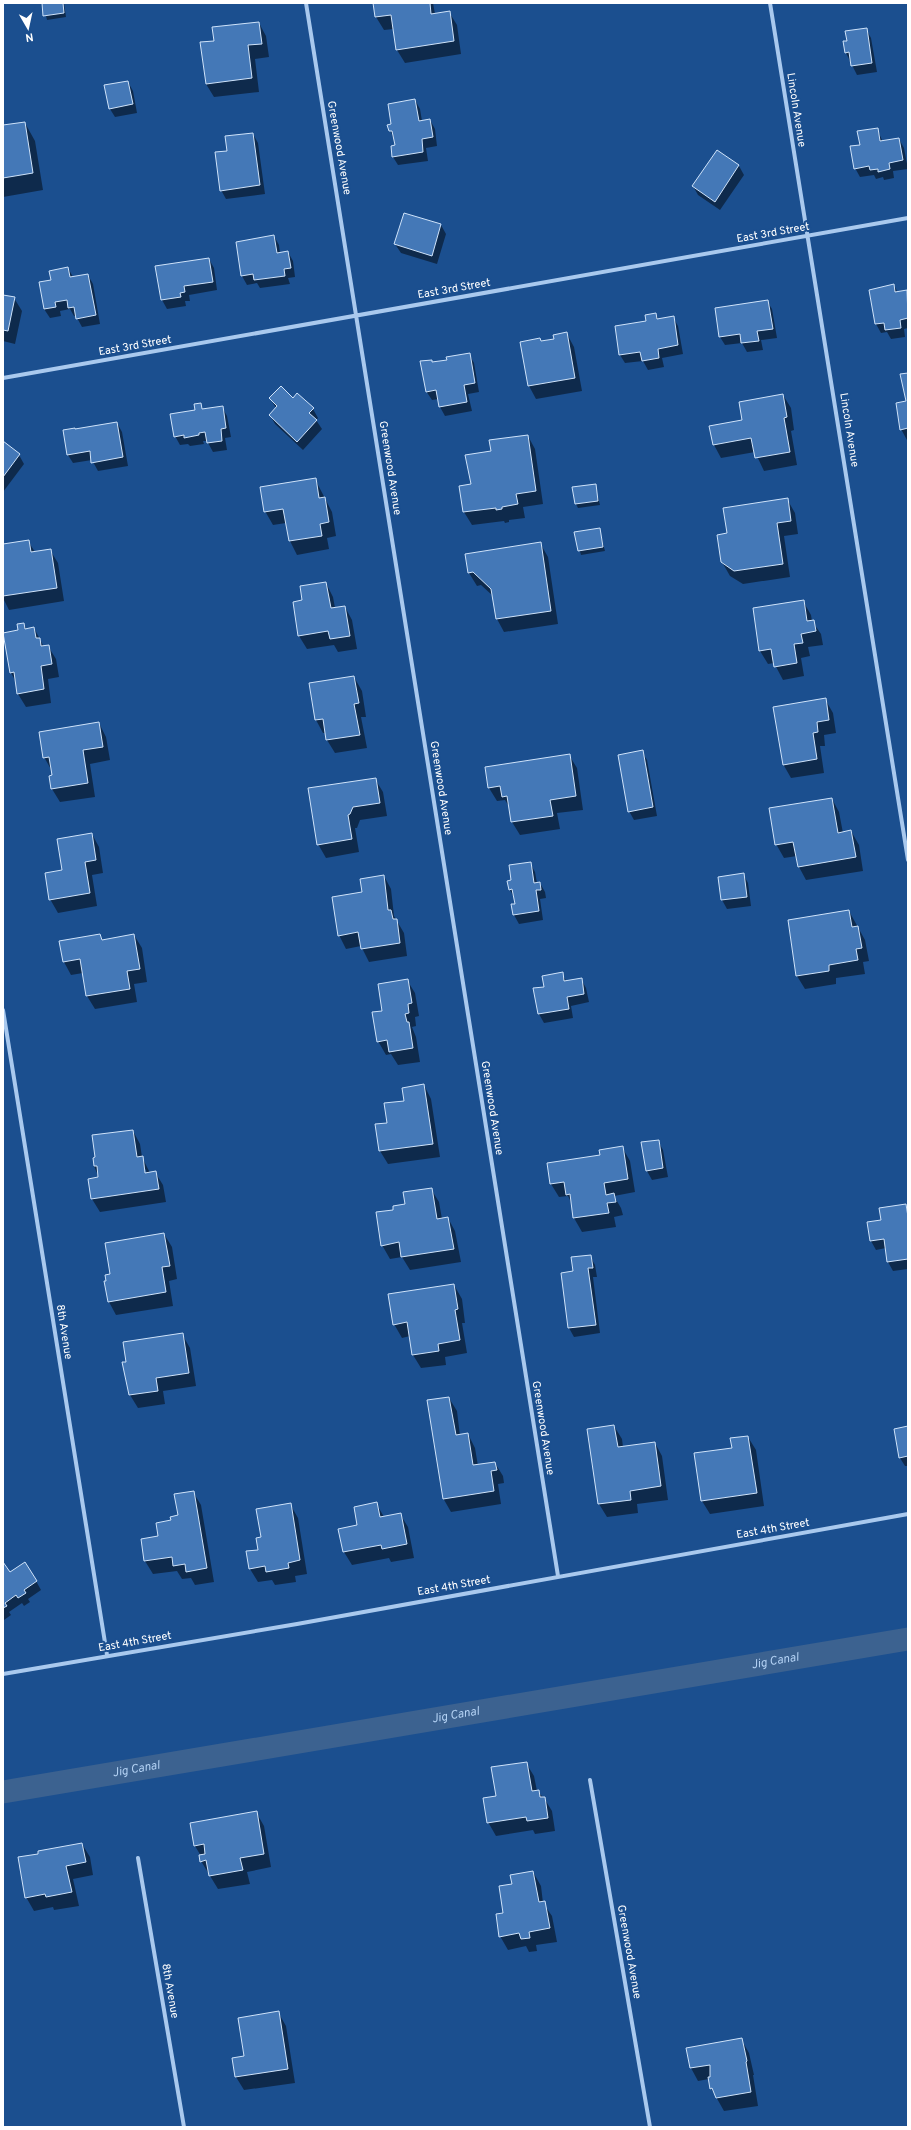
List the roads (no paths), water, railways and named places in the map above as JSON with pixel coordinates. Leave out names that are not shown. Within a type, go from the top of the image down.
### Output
[{"type":"street","name":"Greenwood Avenue","points":[[306,3],[558,1576]]},
{"type":"street","name":"Lincoln Avenue","points":[[770,3],[809,236],[908,860]]},
{"type":"street","name":"East 3rd Street","points":[[3,378],[908,218]]},
{"type":"street","name":"8th Avenue","points":[[3,1010],[107,1656]]},
{"type":"street","name":"East 4th Street","points":[[3,1674],[908,1514]]},
{"type":"street","name":"Greenwood Avenue","points":[[590,1780],[650,2127]]},
{"type":"street","name":"8th Avenue","points":[[138,1858],[184,2127]]},
{"type":"waterway","name":"Jig Canal","points":[[3,1792],[908,1639]]}]
